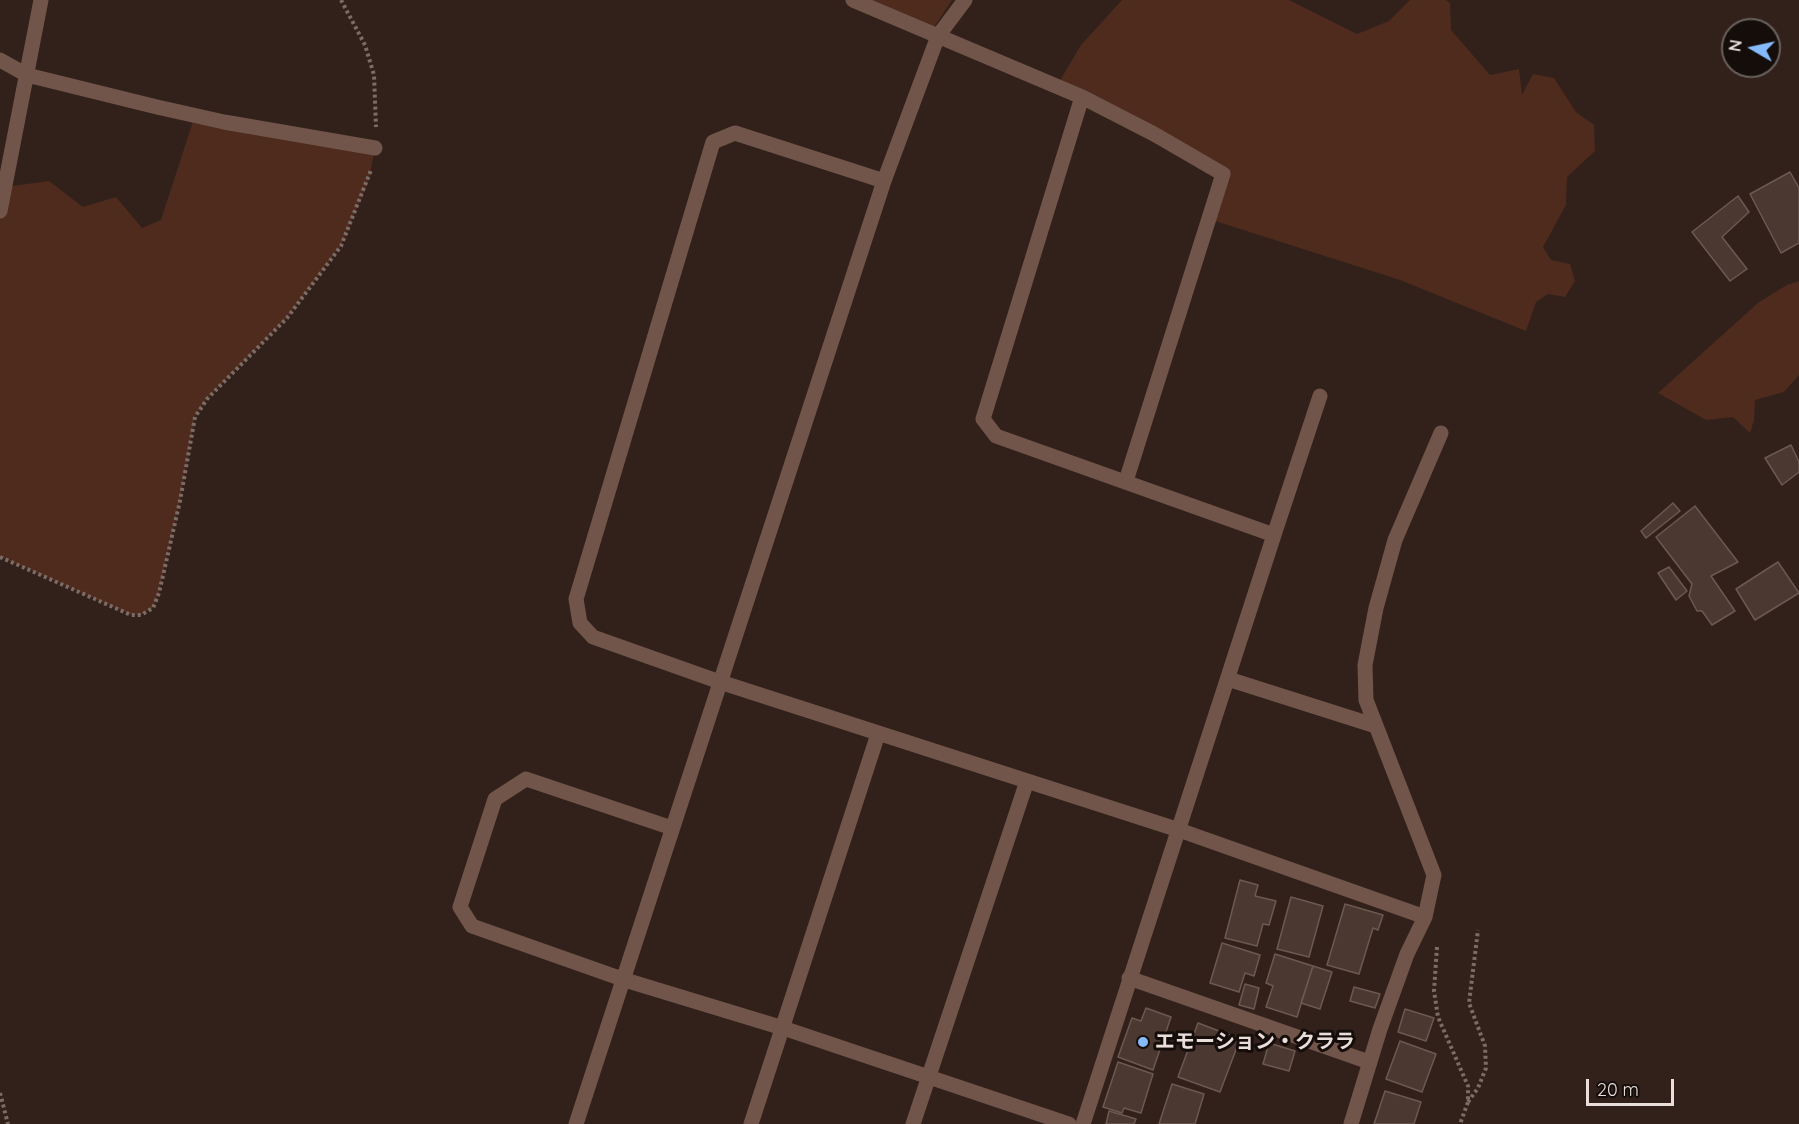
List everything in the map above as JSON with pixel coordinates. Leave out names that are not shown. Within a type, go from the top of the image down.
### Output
[{"type":"street","points":[[0,211],[42,0]]},
{"type":"street","points":[[853,0],[1082,97],[1154,134],[1223,174],[1126,481]]},
{"type":"street","points":[[576,1124],[625,980],[672,828],[884,181],[938,36],[965,0]]},
{"type":"street","points":[[0,60],[27,75],[224,122],[375,148]]},
{"type":"street","points":[[1082,97],[983,419],[996,436],[1274,535]]},
{"type":"street","points":[[884,181],[735,133],[713,142],[576,599],[580,623],[593,637],[720,682],[1179,830],[1425,917]]},
{"type":"street","points":[[1083,1124],[1320,396]]},
{"type":"street","points":[[1352,1124],[1370,1062],[1407,954],[1425,917],[1434,875],[1366,700],[1365,664],[1368,639],[1395,540],[1441,434]]},
{"type":"street","points":[[1228,679],[1376,726]]},
{"type":"street","points":[[751,1124],[878,734]]},
{"type":"street","points":[[672,828],[526,779],[495,799],[459,907],[472,926],[625,980],[783,1028],[1069,1124]]},
{"type":"street","points":[[913,1124],[1027,781]]},
{"type":"street","points":[[1130,978],[1370,1062]]},
{"type":"path","points":[[0,557],[131,615],[141,615],[153,608],[159,593],[180,501],[195,417],[207,399],[287,318],[341,246],[369,179],[375,148],[374,75],[365,45],[341,0]]},
{"type":"path","points":[[1460,1124],[1468,1102],[1478,1088],[1486,1068],[1485,1046],[1470,1003],[1478,930]]},
{"type":"path","points":[[1437,942],[1434,991],[1438,1017],[1464,1073],[1468,1086],[1468,1102]]},
{"type":"path","points":[[0,1093],[8,1124]]},
{"type":"shaded area","points":[[853,0],[952,0],[934,27]]},
{"type":"shaded area","points":[[1122,0],[1289,0],[1357,34],[1389,21],[1410,0],[1446,0],[1450,3],[1451,30],[1490,75],[1519,69],[1522,95],[1533,74],[1554,78],[1576,112],[1594,125],[1595,151],[1567,177],[1566,205],[1543,247],[1551,260],[1570,264],[1575,281],[1565,297],[1548,294],[1536,302],[1526,331],[1400,280],[1209,219],[1223,174],[1056,87],[1081,45]]},
{"type":"shaded area","points":[[195,115],[375,148],[369,179],[341,246],[287,318],[207,399],[195,417],[180,501],[159,593],[153,608],[141,615],[131,615],[0,557],[0,211],[5,187],[49,181],[83,207],[116,197],[142,228],[161,220]]},
{"type":"shaded area","points":[[1799,281],[1799,375],[1784,392],[1755,400],[1754,420],[1750,433],[1733,417],[1706,420],[1658,393],[1759,302],[1787,285]]},
{"type":"building","points":[[1790,172],[1799,188],[1799,243],[1781,253],[1750,194]]},
{"type":"building","points":[[1738,196],[1749,212],[1722,237],[1747,269],[1730,281],[1692,232]]},
{"type":"building","points":[[1791,445],[1799,462],[1799,472],[1782,485],[1765,458]]},
{"type":"building","points":[[1673,503],[1680,511],[1646,538],[1641,531]]},
{"type":"building","points":[[1695,506],[1738,562],[1711,576],[1735,611],[1712,625],[1702,611],[1697,611],[1689,596],[1692,584],[1656,537]]},
{"type":"building","points":[[1778,562],[1799,593],[1755,620],[1736,589]]},
{"type":"building","points":[[1669,567],[1687,591],[1676,600],[1658,573]]},
{"type":"building","points":[[1240,880],[1258,885],[1255,896],[1276,901],[1269,925],[1263,924],[1257,946],[1225,938]]},
{"type":"building","points":[[1291,897],[1323,906],[1309,957],[1277,949]]},
{"type":"building","points":[[1345,904],[1383,915],[1378,930],[1373,928],[1359,974],[1327,965]]},
{"type":"building","points":[[1222,943],[1260,955],[1254,976],[1245,973],[1239,992],[1210,983]]},
{"type":"building","points":[[1275,954],[1313,966],[1297,1017],[1266,1007],[1273,986],[1266,983]]},
{"type":"building","points":[[1313,966],[1332,972],[1320,1009],[1301,1003]]},
{"type":"building","points":[[1245,984],[1259,988],[1254,1009],[1239,1005]]},
{"type":"building","points":[[1354,987],[1380,994],[1375,1008],[1350,1001]]},
{"type":"building","points":[[1146,1008],[1171,1017],[1153,1070],[1118,1057],[1132,1018],[1141,1021]]},
{"type":"building","points":[[1405,1009],[1434,1018],[1426,1041],[1398,1032]]},
{"type":"building","points":[[1198,1023],[1240,1039],[1220,1092],[1178,1077]]},
{"type":"building","points":[[1400,1041],[1436,1054],[1422,1092],[1386,1079]]},
{"type":"building","points":[[1269,1043],[1295,1051],[1289,1071],[1263,1064]]},
{"type":"building","points":[[1118,1062],[1153,1074],[1141,1113],[1124,1108],[1122,1113],[1103,1107]]},
{"type":"building","points":[[1172,1084],[1204,1094],[1195,1124],[1159,1124]]},
{"type":"building","points":[[1385,1091],[1421,1102],[1414,1124],[1374,1124]]},
{"type":"building","points":[[1109,1111],[1136,1119],[1134,1124],[1106,1124]]},
{"type":"place","name":"エモーション・クララ","points":[[1143,1042]]}]
